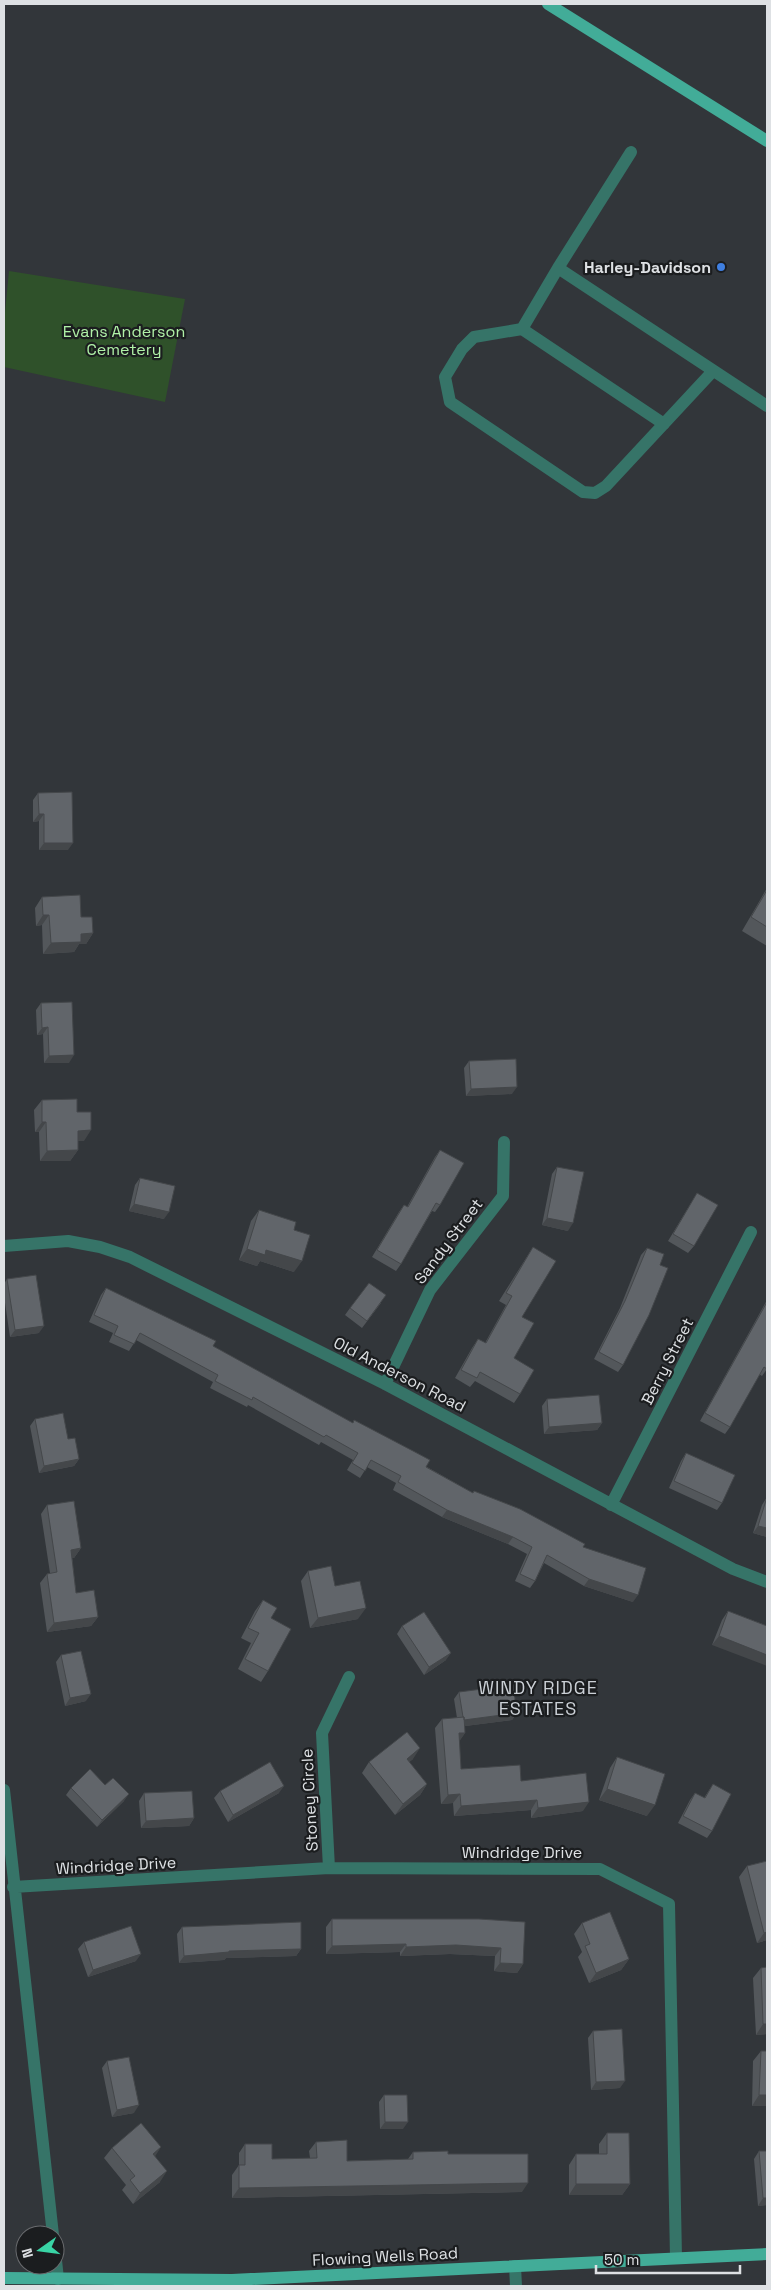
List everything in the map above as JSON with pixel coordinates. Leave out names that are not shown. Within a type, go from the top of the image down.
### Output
[{"type":"main road","points":[[552,5],[767,141]]},
{"type":"main road","name":"Flowing Wells Road","points":[[4,2278],[232,2283],[515,2266],[767,2254]]},
{"type":"street","points":[[522,329],[631,152]]},
{"type":"street","points":[[558,268],[767,406]]},
{"type":"street","points":[[664,424],[522,329],[474,337],[462,349],[445,377],[450,402],[583,492],[595,493],[606,486],[714,371]]},
{"type":"street","name":"Sandy Street","points":[[385,1384],[430,1290],[503,1196],[504,1142]]},
{"type":"street","name":"Berry Street","points":[[610,1505],[752,1232]]},
{"type":"street","name":"Old Anderson Road","points":[[4,1246],[68,1241],[100,1247],[130,1257],[385,1384],[733,1569],[767,1582]]},
{"type":"street","name":"Stoney Circle","points":[[329,1868],[322,1733],[349,1677]]},
{"type":"street","points":[[4,1790],[13,1887],[52,2225]]},
{"type":"street","name":"Windridge Drive","points":[[13,1887],[329,1868],[600,1869],[669,1904],[676,2258]]},
{"type":"street","points":[[515,2266],[516,2286]]},
{"type":"street","points":[[58,2275],[58,2279]]},
{"type":"green space","name":"Evans Anderson Cemetery","points":[[9,271],[185,299],[165,402],[4,367],[4,323]]},
{"type":"building","points":[[72,792],[73,843],[44,843],[44,814],[39,814],[38,793]]},
{"type":"building","points":[[767,890],[767,927],[751,917]]},
{"type":"building","points":[[80,895],[81,917],[92,917],[93,933],[81,934],[81,942],[51,943],[49,915],[43,915],[42,897]]},
{"type":"building","points":[[72,1002],[74,1055],[49,1056],[48,1027],[42,1028],[41,1003]]},
{"type":"building","points":[[516,1059],[517,1087],[471,1089],[469,1061]]},
{"type":"building","points":[[77,1099],[77,1112],[91,1112],[91,1130],[78,1131],[78,1150],[47,1151],[46,1122],[42,1122],[42,1100]]},
{"type":"building","points":[[440,1150],[464,1163],[440,1205],[436,1203],[401,1264],[377,1250],[404,1205],[408,1207]]},
{"type":"building","points":[[557,1167],[584,1172],[573,1223],[547,1218]]},
{"type":"building","points":[[140,1178],[175,1186],[169,1212],[134,1204]]},
{"type":"building","points":[[697,1193],[718,1205],[694,1246],[673,1234]]},
{"type":"building","points":[[259,1210],[296,1222],[294,1230],[310,1235],[302,1261],[266,1250],[265,1255],[247,1249]]},
{"type":"building","points":[[533,1247],[556,1261],[522,1317],[534,1323],[514,1358],[534,1370],[520,1394],[480,1372],[477,1378],[461,1370],[478,1339],[486,1343],[512,1296],[506,1293]]},
{"type":"building","points":[[647,1248],[664,1254],[660,1265],[668,1268],[649,1315],[623,1365],[599,1352],[625,1301]]},
{"type":"building","points":[[36,1275],[44,1326],[15,1330],[7,1279]]},
{"type":"building","points":[[369,1283],[386,1295],[367,1321],[350,1308]]},
{"type":"building","points":[[106,1288],[216,1341],[213,1346],[353,1423],[354,1420],[430,1460],[426,1467],[473,1493],[474,1491],[520,1509],[585,1544],[583,1547],[646,1568],[638,1595],[589,1579],[547,1555],[535,1581],[520,1574],[532,1547],[513,1537],[447,1510],[398,1482],[401,1476],[371,1460],[365,1471],[352,1463],[358,1453],[326,1435],[324,1437],[253,1397],[252,1400],[215,1381],[218,1375],[140,1333],[134,1344],[114,1335],[118,1326],[94,1315]]},
{"type":"building","points":[[767,1302],[767,1369],[764,1367],[730,1427],[705,1413]]},
{"type":"building","points":[[599,1395],[602,1423],[549,1427],[547,1399]]},
{"type":"building","points":[[63,1413],[68,1439],[75,1438],[79,1459],[44,1466],[35,1419]]},
{"type":"building","points":[[686,1453],[735,1475],[722,1503],[674,1481]]},
{"type":"building","points":[[767,1497],[767,1528],[758,1526]]},
{"type":"building","points":[[74,1501],[81,1548],[71,1550],[76,1593],[94,1590],[98,1617],[54,1623],[47,1574],[57,1572],[47,1505]]},
{"type":"building","points":[[331,1566],[335,1586],[360,1581],[366,1608],[318,1618],[308,1571]]},
{"type":"building","points":[[263,1600],[277,1608],[271,1618],[291,1629],[268,1671],[245,1659],[259,1633],[248,1628]]},
{"type":"building","points":[[728,1611],[767,1626],[767,1655],[719,1636]]},
{"type":"building","points":[[424,1612],[451,1653],[429,1667],[402,1626]]},
{"type":"building","points":[[81,1651],[91,1694],[70,1698],[61,1655]]},
{"type":"building","points":[[513,1685],[517,1713],[464,1720],[459,1692]]},
{"type":"building","points":[[464,1717],[465,1733],[459,1733],[461,1769],[520,1765],[521,1781],[586,1773],[589,1802],[538,1808],[537,1800],[461,1806],[460,1794],[448,1795],[442,1719]]},
{"type":"building","points":[[407,1732],[420,1748],[407,1759],[427,1784],[403,1804],[369,1762]]},
{"type":"building","points":[[617,1757],[665,1774],[655,1805],[607,1789]]},
{"type":"building","points":[[270,1762],[284,1786],[233,1815],[220,1791]]},
{"type":"building","points":[[90,1769],[105,1785],[113,1778],[129,1794],[102,1820],[71,1788]]},
{"type":"building","points":[[713,1784],[731,1794],[712,1831],[683,1816],[695,1793],[705,1798]]},
{"type":"building","points":[[192,1791],[194,1818],[146,1821],[144,1793]]},
{"type":"building","points":[[767,1861],[767,1932],[764,1933],[747,1866]]},
{"type":"building","points":[[610,1912],[629,1959],[596,1973],[585,1946],[590,1944],[582,1923]]},
{"type":"building","points":[[332,1919],[479,1919],[525,1922],[523,1964],[500,1963],[501,1948],[456,1945],[406,1947],[406,1944],[332,1946]]},
{"type":"building","points":[[301,1922],[301,1949],[229,1951],[184,1956],[182,1927]]},
{"type":"building","points":[[131,1926],[141,1954],[93,1970],[84,1942]]},
{"type":"building","points":[[767,1967],[767,2024],[763,2024],[761,1968]]},
{"type":"building","points":[[622,2029],[625,2081],[596,2082],[593,2031]]},
{"type":"building","points":[[761,2051],[767,2051],[767,2095],[759,2095]]},
{"type":"building","points":[[129,2057],[139,2105],[117,2110],[107,2061]]},
{"type":"building","points":[[384,2095],[407,2095],[408,2122],[385,2122]]},
{"type":"building","points":[[141,2123],[161,2147],[153,2154],[167,2171],[140,2193],[130,2180],[135,2176],[112,2148]]},
{"type":"building","points":[[607,2133],[629,2133],[630,2184],[576,2184],[576,2154],[607,2154]]},
{"type":"building","points":[[347,2140],[347,2161],[413,2159],[413,2152],[448,2151],[448,2154],[528,2154],[528,2183],[239,2188],[239,2165],[245,2165],[245,2144],[272,2144],[272,2159],[317,2158],[316,2142]]},
{"type":"building","points":[[759,2151],[767,2151],[767,2198],[763,2198]]},
{"type":"place","name":"Harley-Davidson","points":[[721,267]]},
{"type":"district","name":"WINDY RIDGE ESTATES","points":[[538,1698]]}]
